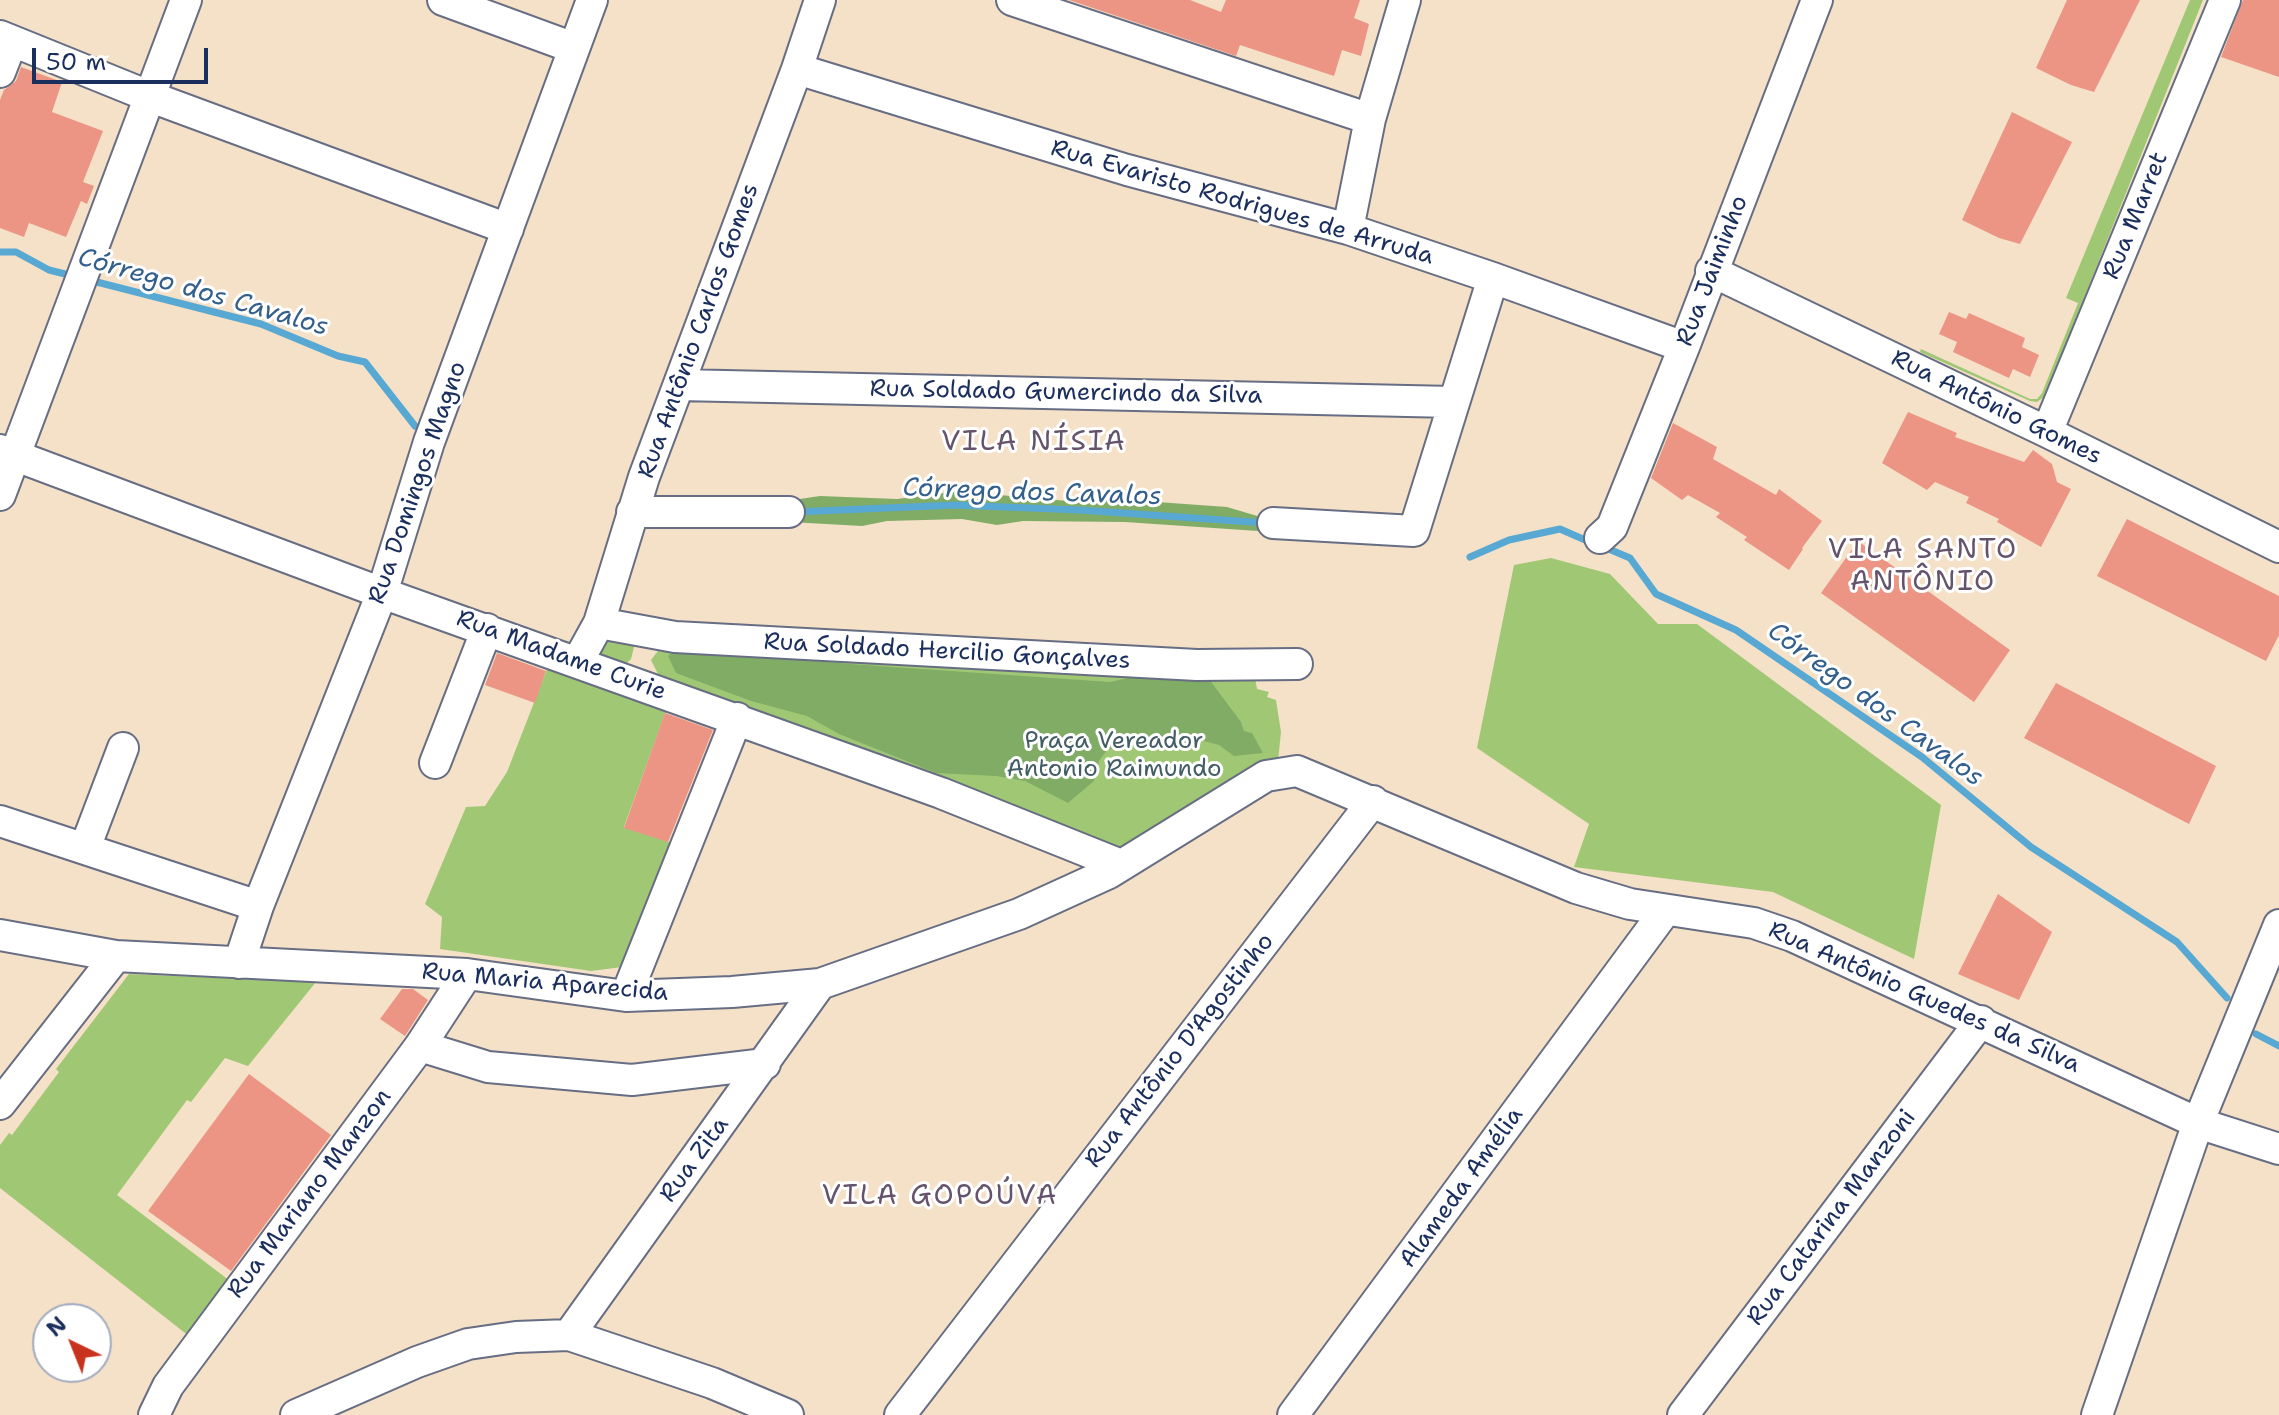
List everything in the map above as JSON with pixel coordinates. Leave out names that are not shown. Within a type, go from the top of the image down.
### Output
[{"type":"street","points":[[0,495],[7,452],[76,294],[186,0]]},
{"type":"street","points":[[443,0],[574,48]]},
{"type":"street","name":"Rua Domingos Magno","points":[[239,963],[258,906],[382,593],[429,442],[592,0]]},
{"type":"street","name":"Rua Antônio Carlos Gomes","points":[[578,661],[599,623],[632,512],[820,0]]},
{"type":"street","points":[[1012,0],[1370,119]]},
{"type":"street","points":[[1348,229],[1370,119],[1405,0]]},
{"type":"street","name":"Rua Jaiminho","points":[[1600,538],[1612,527],[1817,0]]},
{"type":"street","name":"Rua Marret","points":[[2047,432],[2225,0]]},
{"type":"street","points":[[0,72],[6,39],[151,97],[508,229]]},
{"type":"street","name":"Rua Evaristo Rodrigues de Arruda","points":[[797,69],[1127,170],[1348,229],[1684,347]]},
{"type":"street","name":"Rua Antônio Gomes","points":[[1711,271],[2279,547]]},
{"type":"street","points":[[1273,523],[1414,531],[1493,278]]},
{"type":"street","name":"Rua Soldado Gumercindo da Silva","points":[[679,385],[1453,402]]},
{"type":"street","name":"Rua Madame Curie","points":[[7,452],[382,593],[941,793],[1121,865]]},
{"type":"street","points":[[632,512],[789,512]]},
{"type":"street","name":"Rua Soldado Hercilio Gonçalves","points":[[599,623],[646,634],[1197,665],[1297,664]]},
{"type":"street","points":[[435,763],[487,629]]},
{"type":"street","points":[[631,680],[646,634]]},
{"type":"street","points":[[626,996],[737,718]]},
{"type":"street","points":[[85,848],[123,748]]},
{"type":"street","name":"Rua Maria Aparecida","points":[[0,935],[116,956],[467,974],[626,996],[719,993],[820,984],[1019,914],[1121,865],[1258,780],[1279,772],[1307,774],[1373,801]]},
{"type":"street","name":"Rua Antônio Guedes da Silva","points":[[1373,801],[1576,888],[1665,911],[1754,923],[1792,936],[2198,1123],[2279,1149]]},
{"type":"street","name":"Rua Antônio D'Agostinho","points":[[900,1415],[1373,801]]},
{"type":"street","points":[[0,821],[258,906]]},
{"type":"street","points":[[1629,960],[1634,934],[1630,904]]},
{"type":"street","name":"Alameda Amélia","points":[[1293,1415],[1665,911]]},
{"type":"street","points":[[2097,1415],[2198,1123],[2277,933]]},
{"type":"street","points":[[0,1104],[116,956]]},
{"type":"street","name":"Rua Mariano Manzon","points":[[154,1415],[168,1386],[420,1046],[467,974]]},
{"type":"street","name":"Rua Zita","points":[[569,1335],[820,984]]},
{"type":"street","name":"Rua Catarina Manzoni","points":[[1683,1415],[1981,1021]]},
{"type":"street","points":[[420,1046],[488,1067],[632,1080],[765,1064]]},
{"type":"street","points":[[296,1415],[417,1362],[468,1344],[516,1337],[569,1335],[712,1383],[788,1415]]},
{"type":"street","points":[[143,1415],[168,1386]]},
{"type":"green space","points":[[2190,0],[2203,0],[2045,396],[2037,402],[2030,401],[1920,352],[1921,349],[2030,399],[2037,399],[2042,393],[2078,303],[2066,298]]},
{"type":"green space","points":[[969,490],[1080,502],[1133,498],[1227,507],[1264,518],[1258,531],[1125,522],[1023,521],[997,525],[962,519],[887,521],[862,526],[790,522],[793,500],[820,496],[897,499]]},
{"type":"green space","points":[[1551,558],[1610,574],[1658,624],[1697,624],[1941,805],[1914,959],[1773,892],[1574,867],[1589,824],[1477,748],[1514,565]]},
{"type":"green space","points":[[597,638],[632,640],[631,659],[622,668],[603,667],[594,644]]},
{"type":"green space","name":"Praça Vereador Antonio Raimundo","points":[[661,647],[1254,672],[1257,689],[1269,692],[1267,697],[1276,700],[1281,732],[1278,761],[1123,847],[1101,847],[660,678],[651,660]]},
{"type":"green space","name":"Praça Vereador Antonio Raimundo","points":[[678,648],[850,664],[1110,682],[1163,670],[1203,671],[1241,722],[1244,731],[1252,733],[1263,753],[1234,756],[1219,745],[1200,740],[1172,747],[1136,743],[1107,750],[1099,761],[1094,781],[1068,803],[1025,781],[936,773],[839,734],[807,716],[751,701],[676,673],[668,656]]},
{"type":"green space","points":[[549,664],[670,700],[624,827],[675,844],[622,967],[591,971],[440,949],[442,917],[425,904],[466,807],[485,806],[507,772]]},
{"type":"green space","points":[[129,974],[316,982],[248,1066],[225,1058],[191,1102],[187,1100],[117,1195],[234,1284],[194,1340],[0,1188],[0,1145],[9,1133],[12,1135],[59,1072],[56,1069]]},
{"type":"building","points":[[1069,0],[1190,0],[1221,12],[1226,0],[1360,0],[1354,18],[1369,24],[1361,56],[1342,50],[1334,76],[1240,45],[1236,56]]},
{"type":"building","points":[[2067,0],[2140,0],[2094,92],[2036,68]]},
{"type":"building","points":[[2243,0],[2279,0],[2279,77],[2221,57]]},
{"type":"building","points":[[21,67],[62,82],[52,112],[103,131],[83,182],[94,186],[87,204],[81,201],[66,237],[29,223],[24,237],[0,228],[0,100],[4,90],[16,81]]},
{"type":"building","points":[[2012,112],[2072,142],[2020,244],[1999,238],[1962,220]]},
{"type":"building","points":[[1949,312],[1966,319],[1969,313],[2025,338],[2022,347],[2039,355],[2030,377],[2013,369],[2009,378],[1953,352],[1957,342],[1939,334]]},
{"type":"building","points":[[1908,412],[1957,433],[1955,437],[2024,462],[2033,450],[2052,464],[2057,482],[2071,489],[2041,547],[1997,522],[1999,519],[1966,503],[1969,497],[1935,482],[1927,490],[1882,463]]},
{"type":"building","points":[[1673,423],[1717,447],[1713,459],[1776,495],[1779,489],[1822,521],[1789,570],[1716,517],[1720,513],[1688,495],[1682,500],[1651,478]]},
{"type":"building","points":[[2127,519],[2279,596],[2279,635],[2266,661],[2097,576]]},
{"type":"building","points":[[1858,541],[2010,650],[1974,702],[1821,593]]},
{"type":"building","points":[[497,653],[546,671],[535,703],[485,685]]},
{"type":"building","points":[[2056,683],[2216,766],[2189,824],[2024,738]]},
{"type":"building","points":[[665,713],[713,730],[668,842],[624,828]]},
{"type":"building","points":[[1998,894],[2052,932],[2019,1000],[1958,974]]},
{"type":"building","points":[[402,989],[413,989],[428,1000],[405,1036],[380,1019]]},
{"type":"building","points":[[249,1074],[331,1135],[231,1271],[148,1211]]},
{"type":"waterway","name":"Córrego dos Cavalos","points":[[0,252],[16,252],[49,270],[73,276]]},
{"type":"waterway","name":"Córrego dos Cavalos","points":[[89,280],[261,324],[338,356],[365,362],[415,426]]},
{"type":"waterway","name":"Córrego dos Cavalos","points":[[795,512],[955,505],[1266,523]]},
{"type":"waterway","name":"Córrego dos Cavalos","points":[[1470,557],[1509,540],[1560,529],[1592,543]]},
{"type":"waterway","name":"Córrego dos Cavalos","points":[[1604,547],[1630,558],[1656,594],[1736,630],[1922,757],[2031,847],[2177,942],[2227,998]]},
{"type":"waterway","name":"Córrego dos Cavalos","points":[[2256,1034],[2279,1046]]},
{"type":"district","name":"VILA NÍSIA","points":[[1034,443]]},
{"type":"district","name":"VILA SANTO ANTÔNIO","points":[[1923,567]]},
{"type":"district","name":"VILA GOPOÚVA","points":[[940,1197]]}]
